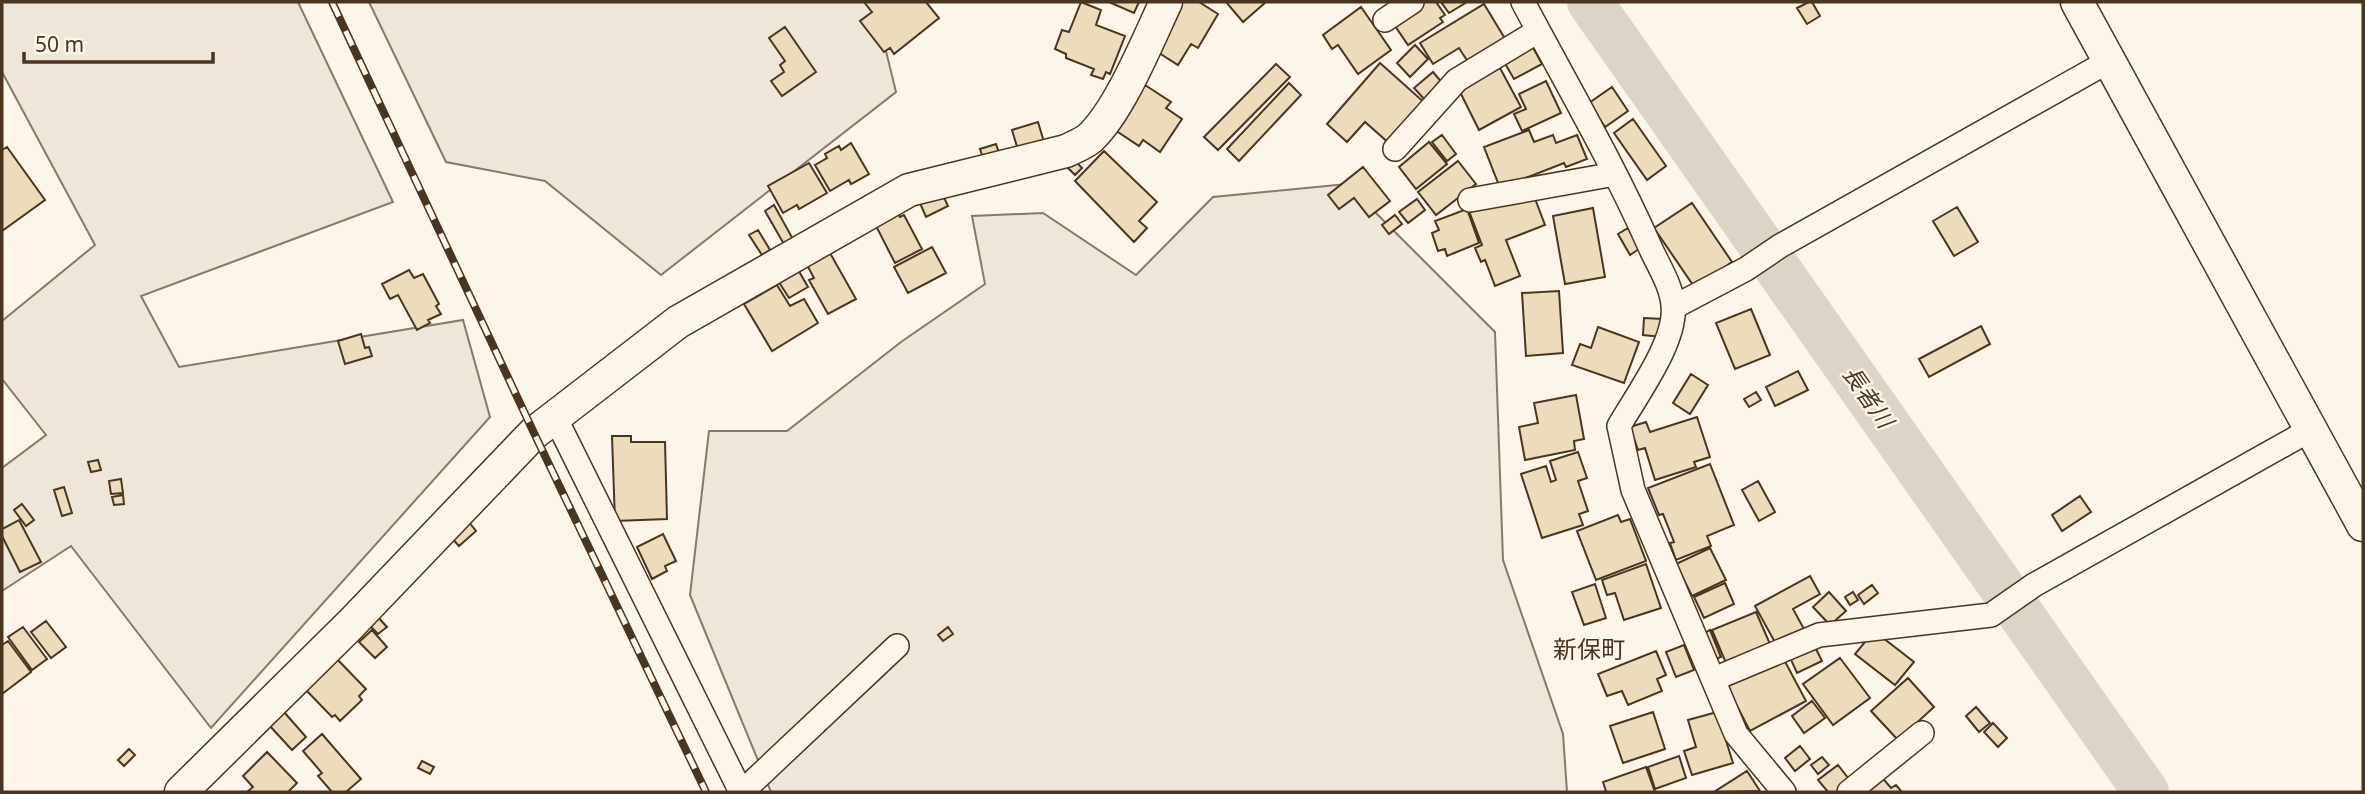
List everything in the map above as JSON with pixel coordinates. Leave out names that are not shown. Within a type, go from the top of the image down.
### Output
[{"type":"street","points":[[181,792],[351,624],[522,445],[555,417],[678,322],[909,190],[1066,151],[1088,139],[1104,121],[1130,77],[1166,2]]},
{"type":"street","points":[[1385,20],[1412,2]]},
{"type":"street","points":[[1523,2],[1615,174],[1669,290],[1674,307],[1671,332],[1619,426],[1633,490],[1736,733],[1783,792]]},
{"type":"street","points":[[2077,2],[2363,525]]},
{"type":"street","points":[[1395,149],[1457,80],[1538,31]]},
{"type":"street","points":[[1674,307],[1746,269],[1780,246],[2109,61]]},
{"type":"street","points":[[1470,200],[1615,174]]},
{"type":"street","points":[[555,417],[742,792],[897,646]]},
{"type":"street","points":[[1714,679],[1819,635],[1991,615],[2034,585],[2310,430]]},
{"type":"street","points":[[1849,792],[1922,733]]},
{"type":"shaded area","points":[[2,2],[298,2],[393,202],[141,296],[179,367],[463,320],[490,417],[211,728],[71,546],[2,591],[2,468],[46,435],[2,379],[2,321],[95,245],[2,72]]},
{"type":"shaded area","points":[[369,2],[874,2],[896,92],[661,275],[545,181],[446,162]]},
{"type":"shaded area","points":[[1347,184],[1495,332],[1503,560],[1563,734],[1567,792],[771,792],[690,595],[709,431],[787,431],[901,342],[985,284],[972,216],[1043,213],[1136,275],[1213,197]]},
{"type":"building","points":[[864,2],[926,2],[939,18],[894,54],[890,48],[884,52],[860,21],[872,12]]},
{"type":"building","points":[[1081,2],[1101,10],[1096,25],[1125,36],[1110,74],[1106,72],[1103,79],[1091,75],[1094,69],[1066,58],[1066,54],[1055,49],[1062,30],[1069,32]]},
{"type":"building","points":[[1109,2],[1139,2],[1134,13]]},
{"type":"building","points":[[1179,2],[1199,2],[1218,14],[1198,48],[1191,44],[1178,65],[1156,51]]},
{"type":"building","points":[[1226,2],[1266,2],[1243,22]]},
{"type":"building","points":[[1424,2],[1436,2],[1445,15],[1440,18],[1443,22],[1408,45],[1393,23]]},
{"type":"building","points":[[1441,2],[1467,2],[1449,13]]},
{"type":"building","points":[[1812,2],[1820,16],[1807,24],[1797,8]]},
{"type":"building","points":[[1484,4],[1507,42],[1470,65],[1459,48],[1433,64],[1420,43]]},
{"type":"building","points":[[1361,7],[1391,50],[1358,74],[1338,45],[1332,49],[1323,35]]},
{"type":"building","points":[[785,27],[816,72],[782,96],[771,81],[784,72],[780,65],[785,61],[769,38]]},
{"type":"building","points":[[1531,44],[1542,64],[1514,79],[1503,60]]},
{"type":"building","points":[[1415,45],[1428,59],[1410,77],[1397,63]]},
{"type":"building","points":[[1380,63],[1426,104],[1390,144],[1365,122],[1347,142],[1327,124]]},
{"type":"building","points":[[1276,64],[1290,77],[1218,150],[1204,137]]},
{"type":"building","points":[[1500,68],[1521,107],[1479,130],[1459,90]]},
{"type":"building","points":[[1433,72],[1444,85],[1425,100],[1414,88]]},
{"type":"building","points":[[1546,81],[1561,113],[1522,131],[1514,114],[1526,109],[1519,94]]},
{"type":"building","points":[[1289,83],[1301,95],[1239,161],[1227,149]]},
{"type":"building","points":[[1145,85],[1171,102],[1166,108],[1182,119],[1160,152],[1143,140],[1139,146],[1115,130]]},
{"type":"building","points":[[1612,87],[1628,111],[1605,127],[1589,103]]},
{"type":"building","points":[[1633,119],[1666,166],[1647,180],[1614,133]]},
{"type":"building","points":[[1038,122],[1044,142],[1018,150],[1012,130]]},
{"type":"building","points":[[1529,130],[1534,142],[1553,135],[1556,143],[1577,135],[1587,159],[1566,167],[1564,163],[1500,188],[1484,147]]},
{"type":"building","points":[[1442,135],[1456,154],[1447,161],[1432,142]]},
{"type":"building","points":[[1429,142],[1447,164],[1416,189],[1399,167]]},
{"type":"building","points":[[851,143],[869,174],[851,184],[849,180],[830,191],[815,165],[827,158],[825,154],[839,146],[841,150]]},
{"type":"building","points":[[996,144],[999,153],[983,158],[980,149]]},
{"type":"building","points":[[7,147],[45,200],[2,231],[2,150]]},
{"type":"building","points":[[1104,151],[1157,202],[1139,221],[1147,228],[1134,242],[1075,181]]},
{"type":"building","points":[[1073,159],[1082,168],[1075,175],[1066,166]]},
{"type":"building","points":[[1458,161],[1476,184],[1436,215],[1418,192]]},
{"type":"building","points":[[809,163],[827,193],[799,209],[797,205],[783,213],[768,186]]},
{"type":"building","points":[[1363,167],[1390,201],[1369,217],[1354,198],[1339,209],[1328,195]]},
{"type":"building","points":[[941,191],[948,206],[926,217],[919,201]]},
{"type":"building","points":[[1534,196],[1545,225],[1506,240],[1520,276],[1495,286],[1485,260],[1481,262],[1475,248],[1482,245],[1469,211]]},
{"type":"building","points":[[1417,199],[1425,210],[1408,223],[1399,212]]},
{"type":"building","points":[[1692,203],[1732,262],[1695,288],[1654,228]]},
{"type":"building","points":[[774,205],[794,241],[785,246],[765,211]]},
{"type":"building","points":[[1957,207],[1978,242],[1954,256],[1933,221]]},
{"type":"building","points":[[1593,208],[1605,277],[1565,284],[1553,216]]},
{"type":"building","points":[[1467,209],[1479,243],[1447,256],[1445,249],[1438,251],[1432,233],[1439,230],[1435,221]]},
{"type":"building","points":[[897,212],[900,217],[904,215],[922,249],[895,263],[875,224]]},
{"type":"building","points":[[1395,215],[1402,224],[1389,234],[1382,225]]},
{"type":"building","points":[[1628,228],[1639,249],[1630,255],[1618,234]]},
{"type":"building","points":[[758,230],[770,250],[762,255],[749,235]]},
{"type":"building","points":[[932,247],[946,273],[908,293],[894,267]]},
{"type":"building","points":[[830,253],[856,299],[828,314],[809,280],[814,278],[807,265]]},
{"type":"building","points":[[797,268],[808,287],[789,298],[777,279]]},
{"type":"building","points":[[409,270],[414,278],[423,274],[439,304],[436,306],[441,314],[428,320],[430,323],[417,330],[398,295],[390,299],[382,284]]},
{"type":"building","points":[[777,285],[790,306],[804,299],[818,323],[772,351],[744,304]]},
{"type":"building","points":[[1559,291],[1563,353],[1526,356],[1522,293]]},
{"type":"building","points":[[1751,309],[1770,355],[1735,369],[1716,323]]},
{"type":"building","points":[[1644,318],[1663,319],[1662,337],[1643,335]]},
{"type":"building","points":[[1981,326],[1990,344],[1929,377],[1919,359]]},
{"type":"building","points":[[1598,327],[1639,342],[1624,383],[1572,365],[1580,344],[1591,348]]},
{"type":"building","points":[[361,334],[365,348],[369,347],[372,356],[345,364],[338,341]]},
{"type":"building","points":[[1798,371],[1808,390],[1775,406],[1766,387]]},
{"type":"building","points":[[1691,374],[1708,385],[1690,414],[1673,403]]},
{"type":"building","points":[[1756,392],[1761,400],[1749,407],[1744,399]]},
{"type":"building","points":[[1576,395],[1584,439],[1574,441],[1575,450],[1525,460],[1519,427],[1538,423],[1534,403]]},
{"type":"building","points":[[1697,417],[1710,457],[1694,462],[1696,467],[1655,480],[1645,448],[1638,450],[1630,427],[1646,422],[1650,432]]},
{"type":"building","points":[[612,436],[631,436],[631,442],[665,442],[667,519],[615,521]]},
{"type":"building","points":[[1578,452],[1587,478],[1578,481],[1588,511],[1579,514],[1583,525],[1542,538],[1521,474],[1546,466],[1551,482],[1556,480],[1550,461]]},
{"type":"building","points":[[98,460],[101,470],[91,472],[88,462]]},
{"type":"building","points":[[1710,464],[1734,525],[1707,536],[1711,546],[1676,560],[1670,543],[1674,542],[1663,514],[1659,515],[1648,488]]},
{"type":"building","points":[[121,479],[123,493],[111,494],[109,481]]},
{"type":"building","points":[[1758,481],[1775,512],[1759,521],[1742,490]]},
{"type":"building","points":[[64,487],[72,513],[62,516],[54,490]]},
{"type":"building","points":[[123,495],[124,504],[114,505],[112,497]]},
{"type":"building","points":[[2080,496],[2091,512],[2062,531],[2052,515]]},
{"type":"building","points":[[22,504],[34,520],[26,526],[14,510]]},
{"type":"building","points":[[1618,515],[1621,522],[1630,519],[1646,561],[1596,580],[1577,531]]},
{"type":"building","points":[[19,520],[41,562],[20,572],[2,536],[2,529]]},
{"type":"building","points":[[468,521],[476,531],[459,546],[450,536]]},
{"type":"building","points":[[663,534],[676,561],[665,566],[667,571],[652,579],[637,547]]},
{"type":"building","points":[[1710,548],[1726,580],[1692,596],[1676,564]]},
{"type":"building","points":[[1646,564],[1661,608],[1624,620],[1615,593],[1607,595],[1602,580]]},
{"type":"building","points":[[1810,576],[1820,594],[1793,609],[1805,631],[1777,646],[1755,606]]},
{"type":"building","points":[[1725,583],[1734,604],[1704,618],[1694,597]]},
{"type":"building","points":[[1595,584],[1606,618],[1584,625],[1572,592]]},
{"type":"building","points":[[1872,585],[1878,593],[1864,604],[1858,595]]},
{"type":"building","points":[[1829,592],[1846,611],[1830,625],[1813,607]]},
{"type":"building","points":[[1853,592],[1858,600],[1850,605],[1845,597]]},
{"type":"building","points":[[1756,612],[1770,644],[1726,663],[1712,630]]},
{"type":"building","points":[[375,614],[387,627],[378,634],[366,622]]},
{"type":"building","points":[[46,621],[66,647],[51,658],[31,632]]},
{"type":"building","points":[[23,627],[47,659],[32,670],[8,637]]},
{"type":"building","points":[[948,627],[953,634],[943,641],[938,635]]},
{"type":"building","points":[[372,630],[387,647],[375,658],[359,642]]},
{"type":"building","points":[[1710,630],[1721,657],[1711,661],[1701,635]]},
{"type":"building","points":[[1874,631],[1914,662],[1895,685],[1855,654]]},
{"type":"building","points":[[8,641],[31,672],[2,694],[2,645]]},
{"type":"building","points":[[1812,641],[1822,661],[1797,673],[1788,653]]},
{"type":"building","points":[[1684,645],[1694,670],[1676,677],[1666,652]]},
{"type":"building","points":[[1656,651],[1666,675],[1657,679],[1662,691],[1628,705],[1622,691],[1607,696],[1598,674]]},
{"type":"building","points":[[1781,654],[1806,701],[1750,731],[1725,683]]},
{"type":"building","points":[[336,658],[366,689],[359,696],[362,700],[340,721],[335,715],[332,717],[305,689]]},
{"type":"building","points":[[1840,658],[1870,698],[1833,725],[1803,684]]},
{"type":"building","points":[[1908,678],[1934,707],[1898,740],[1871,711]]},
{"type":"building","points":[[1812,701],[1825,718],[1804,733],[1792,716]]},
{"type":"building","points":[[1976,707],[1990,723],[1979,732],[1966,716]]},
{"type":"building","points":[[284,712],[306,737],[292,750],[269,725]]},
{"type":"building","points":[[1653,712],[1665,749],[1623,763],[1610,726]]},
{"type":"building","points":[[1717,712],[1733,763],[1692,775],[1684,751],[1696,747],[1688,720]]},
{"type":"building","points":[[1993,723],[2007,738],[1998,747],[1984,732]]},
{"type":"building","points":[[322,734],[361,779],[346,792],[332,792],[318,776],[322,773],[303,751]]},
{"type":"building","points":[[1800,746],[1810,759],[1795,771],[1785,758]]},
{"type":"building","points":[[129,749],[135,755],[124,766],[118,760]]},
{"type":"building","points":[[267,752],[297,783],[288,792],[247,792],[253,787],[243,776]]},
{"type":"building","points":[[1679,756],[1686,778],[1655,789],[1648,767]]},
{"type":"building","points":[[1822,757],[1829,765],[1818,774],[1811,765]]},
{"type":"building","points":[[422,761],[434,767],[430,774],[418,768]]},
{"type":"building","points":[[1838,765],[1852,783],[1841,792],[1828,792],[1818,780]]},
{"type":"building","points":[[1646,767],[1655,792],[1603,792],[1606,791],[1603,782]]},
{"type":"building","points":[[1747,771],[1760,791],[1714,792]]},
{"type":"building","points":[[1879,774],[1891,788],[1896,785],[1902,792],[1857,792]]},
{"type":"waterway","name":"長者川","points":[[1590,2],[2146,792]]},
{"type":"railway","points":[[332,2],[706,792]]},
{"type":"district","name":"新保町","points":[[1589,650]]}]
